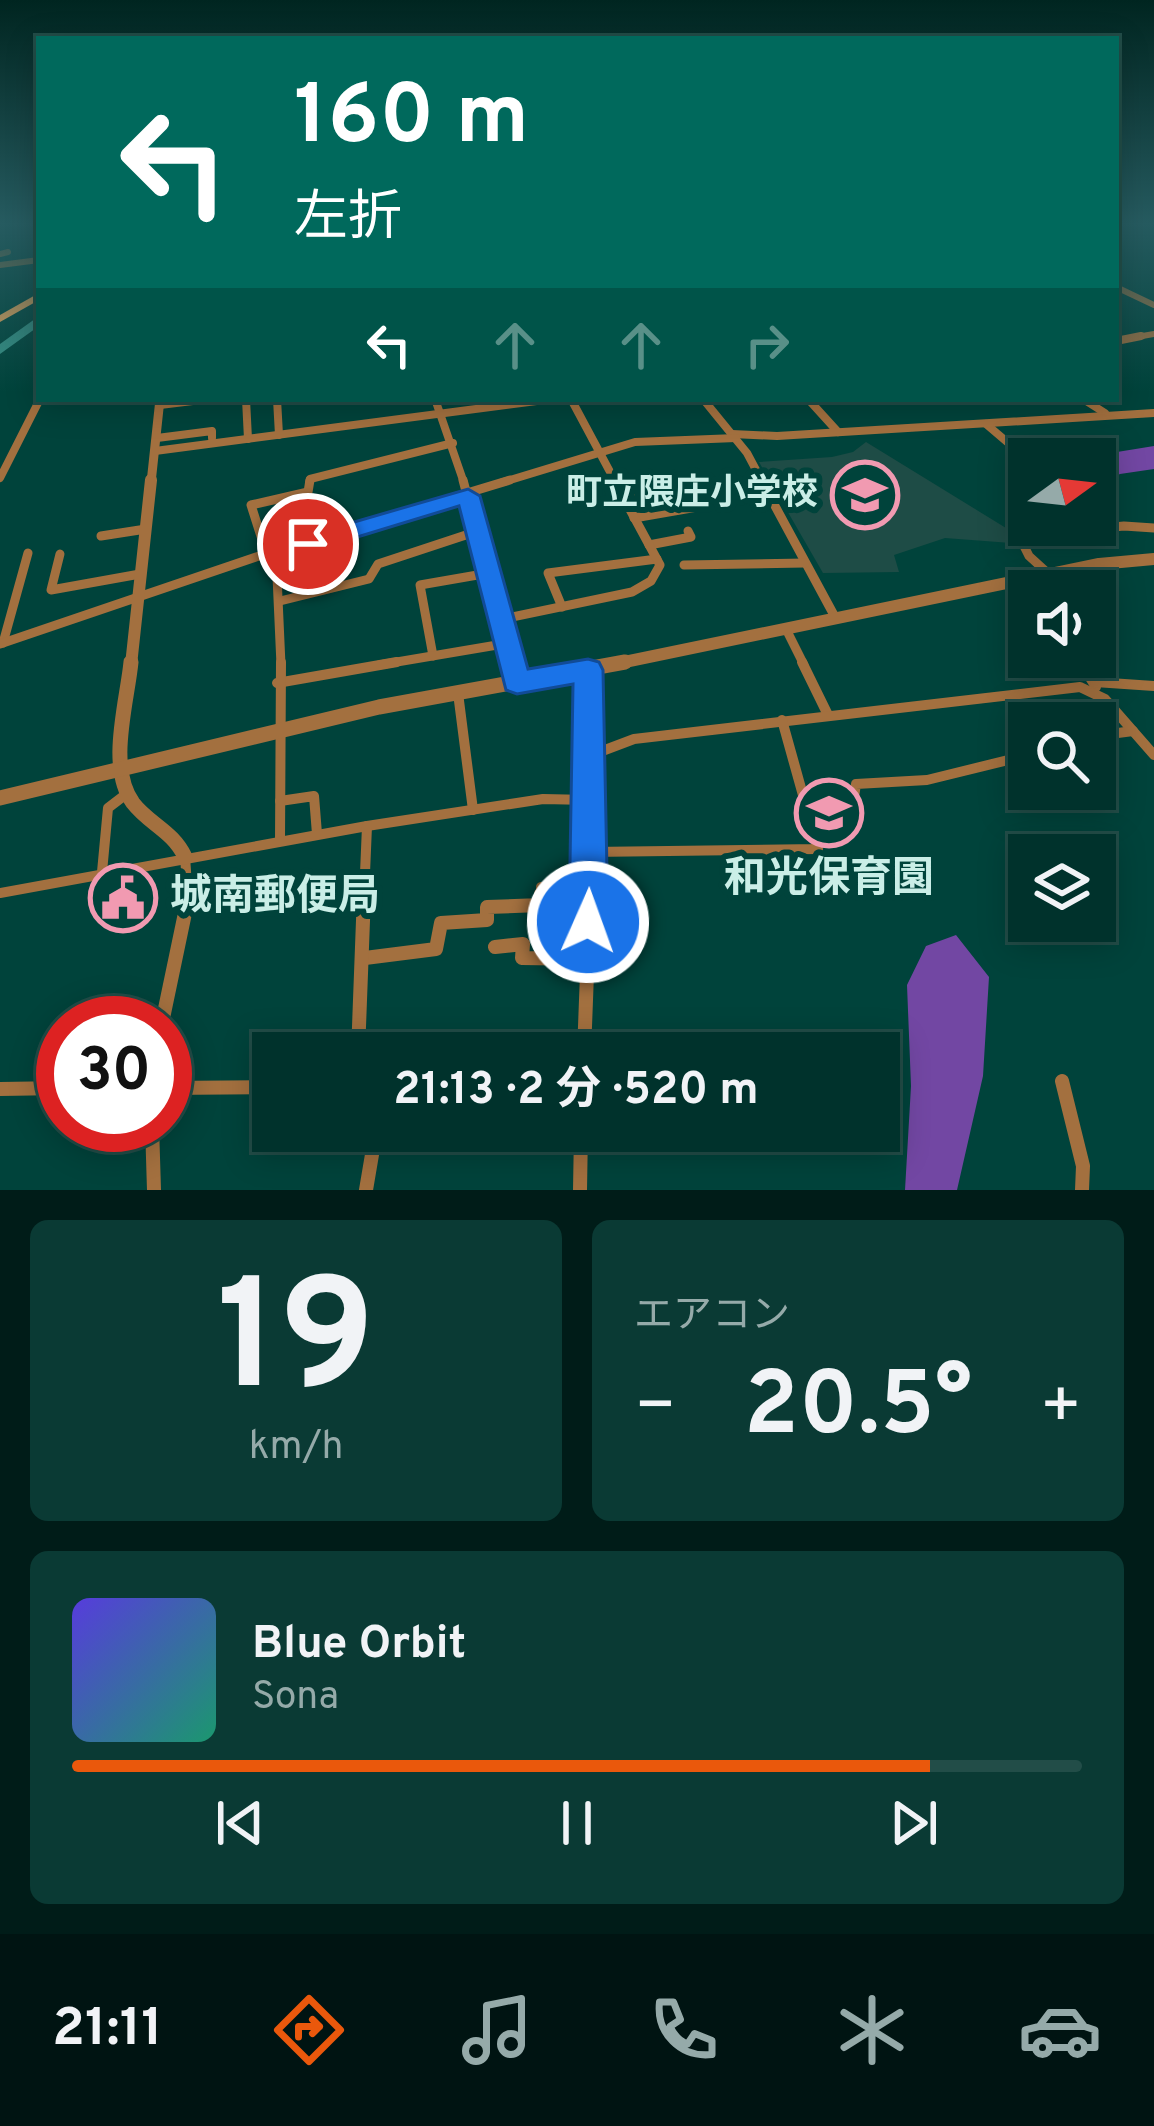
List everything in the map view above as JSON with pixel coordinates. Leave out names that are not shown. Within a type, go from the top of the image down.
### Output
[{"type":"main road","points":[[0,320],[36,298]]},
{"type":"street","points":[[1119,288],[1154,305]]},
{"type":"street","points":[[1119,340],[1154,334]]},
{"type":"street","points":[[0,478],[38,402]]},
{"type":"street","points":[[160,402],[120,767],[125,795],[134,809],[170,832],[185,857],[191,885],[168,996]]},
{"type":"street","points":[[246,402],[248,439]]},
{"type":"street","points":[[278,402],[279,435]]},
{"type":"street","points":[[436,402],[453,443],[517,682]]},
{"type":"street","points":[[156,444],[248,439],[530,402]]},
{"type":"street","points":[[503,619],[632,592],[651,580],[659,565],[573,402]]},
{"type":"street","points":[[706,402],[734,436],[835,617]]},
{"type":"street","points":[[811,402],[838,432]]},
{"type":"street","points":[[1088,402],[1105,413]]},
{"type":"street","points":[[2,644],[271,554],[648,440],[1154,413]]},
{"type":"street","points":[[985,424],[1008,443]]},
{"type":"street","points":[[156,444],[212,431],[212,438]]},
{"type":"street","points":[[280,840],[280,601],[271,554],[251,505],[308,492],[310,479],[453,443]]},
{"type":"street","points":[[621,493],[663,486],[678,510]]},
{"type":"street","points":[[634,518],[697,507]]},
{"type":"street","points":[[1044,570],[1029,556],[1019,536],[1124,526],[1154,528]]},
{"type":"street","points":[[101,536],[146,529]]},
{"type":"street","points":[[280,601],[368,579],[378,564],[478,531]]},
{"type":"street","points":[[649,544],[691,537],[688,531]]},
{"type":"street","points":[[2,644],[28,553]]},
{"type":"street","points":[[60,554],[50,593],[140,574]]},
{"type":"street","points":[[562,607],[548,573],[657,560]]},
{"type":"street","points":[[1075,570],[1154,560]]},
{"type":"street","points":[[684,565],[805,563]]},
{"type":"street","points":[[434,656],[420,585],[489,573]]},
{"type":"street","points":[[0,798],[280,729],[835,617],[1008,592]]},
{"type":"street","points":[[786,628],[828,715]]},
{"type":"street","points":[[278,683],[508,644]]},
{"type":"street","points":[[585,1032],[591,852],[588,670]]},
{"type":"street","points":[[1089,678],[1154,755]]},
{"type":"street","points":[[590,756],[634,739],[782,720],[1080,688],[1154,686]]},
{"type":"street","points":[[458,693],[473,810]]},
{"type":"street","points":[[591,852],[761,854],[818,849],[782,720]]},
{"type":"street","points":[[1116,733],[1133,731]]},
{"type":"street","points":[[854,797],[856,784],[927,780],[1008,760]]},
{"type":"street","points":[[102,872],[108,808],[125,795]]},
{"type":"street","points":[[280,801],[314,796],[317,834]]},
{"type":"street","points":[[0,893],[367,826],[544,800],[589,800]]},
{"type":"street","points":[[360,1032],[367,826]]},
{"type":"street","points":[[365,958],[436,949],[440,923],[487,920],[487,907],[541,905],[541,887],[590,885]]},
{"type":"street","points":[[494,947],[523,944],[522,958],[587,959]]},
{"type":"street","points":[[1061,1082],[1083,1166],[1082,1190]]},
{"type":"street","points":[[0,1089],[36,1088]]},
{"type":"street","points":[[192,1088],[252,1088]]},
{"type":"street","points":[[153,1152],[154,1190]]},
{"type":"street","points":[[365,1190],[372,1152]]},
{"type":"street","points":[[580,1152],[580,1190]]},
{"type":"shaded area","name":"町立隈庄小学校","points":[[866,442],[1006,528],[1008,543],[945,538],[894,555],[899,572],[823,573],[759,462],[853,452]]},
{"type":"shaded area","points":[[1154,446],[1154,469],[1116,476],[1116,452]]},
{"type":"shaded area","points":[[956,935],[989,977],[983,1076],[957,1190],[905,1190],[911,1086],[907,985],[926,946]]},
{"type":"waterway","points":[[0,350],[36,322]]},
{"type":"place","name":"町立隈庄小学校","points":[[865,495]]},
{"type":"place","name":"和光保育園","points":[[829,813]]},
{"type":"place","name":"城南郵便局","points":[[123,898]]},
{"type":"route","points":[[308,544],[468,496],[517,682],[588,670],[588,922]]}]
